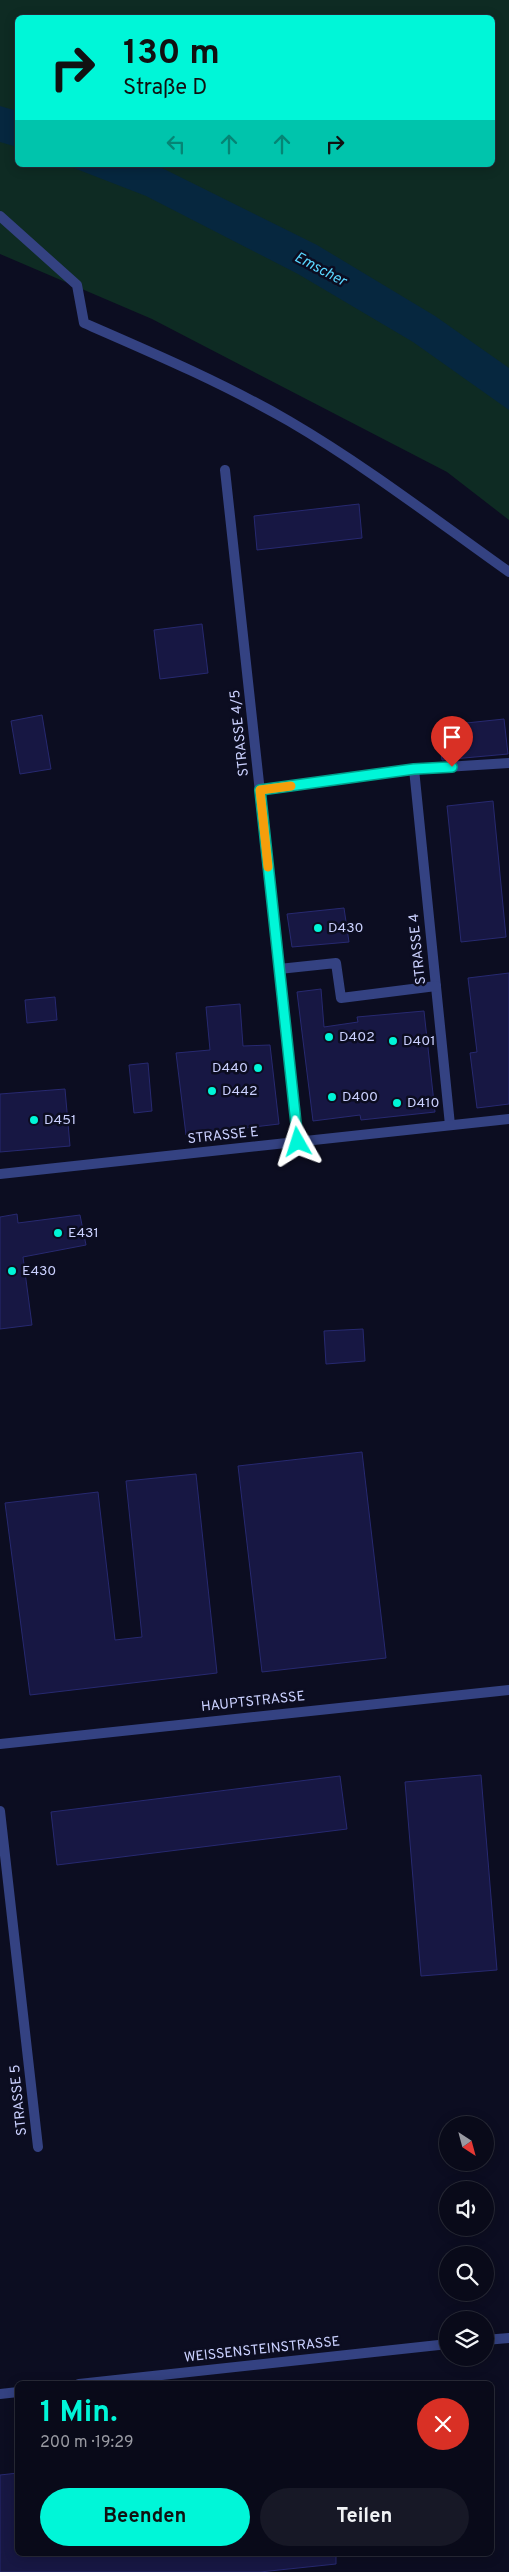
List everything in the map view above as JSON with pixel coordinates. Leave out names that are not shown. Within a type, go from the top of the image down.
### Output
[{"type":"street","points":[[0,216],[77,285],[84,322],[212,380],[289,421],[335,450],[509,572]]},
{"type":"street","name":"STRASSE 4/5","points":[[225,470],[298,1142]]},
{"type":"street","points":[[260,790],[414,769],[509,763]]},
{"type":"street","name":"STRASSE 4","points":[[414,769],[450,1125]]},
{"type":"street","points":[[279,969],[336,963],[341,998],[436,986]]},
{"type":"street","name":"STRASSE E","points":[[0,1174],[509,1119]]},
{"type":"street","name":"HAUPTSTRASSE","points":[[0,1744],[509,1690]]},
{"type":"street","name":"STRASSE 5","points":[[0,1811],[38,2147]]},
{"type":"street","points":[[494,2339],[509,2338]]},
{"type":"street","name":"WEISSENSTEINSTRASSE","points":[[107,2381],[439,2345]]},
{"type":"street","points":[[0,2394],[15,2392]]},
{"type":"green space","points":[[0,0],[509,0],[509,520],[447,472],[152,319],[0,254]]},
{"type":"water","points":[[0,106],[15,110],[15,146],[0,142]]},
{"type":"water","name":"Emscher","points":[[71,167],[160,167],[317,245],[435,316],[509,368],[509,410],[413,342],[298,274],[146,196]]},
{"type":"building","points":[[359,504],[362,538],[257,550],[254,516]]},
{"type":"building","points":[[202,624],[208,673],[160,679],[154,630]]},
{"type":"building","points":[[42,715],[51,769],[20,774],[11,721]]},
{"type":"building","points":[[504,719],[508,754],[442,760],[438,726]]},
{"type":"building","points":[[493,801],[506,937],[461,942],[447,806]]},
{"type":"building","name":"D430","points":[[344,908],[349,942],[292,947],[287,914]]},
{"type":"building","points":[[509,973],[509,1104],[477,1108],[470,1053],[477,1052],[468,978]]},
{"type":"building","points":[[321,989],[324,1027],[358,1022],[357,1017],[424,1011],[435,1112],[361,1120],[360,1115],[313,1121],[297,992]]},
{"type":"building","points":[[55,997],[57,1020],[27,1023],[25,1000]]},
{"type":"building","points":[[240,1004],[243,1046],[270,1045],[279,1124],[186,1135],[176,1053],[210,1050],[206,1007]]},
{"type":"building","points":[[148,1063],[152,1111],[134,1113],[129,1065]]},
{"type":"building","name":"D451","points":[[65,1089],[70,1146],[0,1152],[0,1094]]},
{"type":"building","points":[[17,1214],[18,1223],[80,1215],[86,1245],[23,1257],[32,1325],[0,1329],[0,1217]]},
{"type":"building","points":[[363,1329],[365,1361],[326,1364],[324,1331]]},
{"type":"building","points":[[362,1452],[386,1658],[262,1672],[238,1466]]},
{"type":"building","points":[[196,1474],[217,1673],[30,1695],[5,1503],[98,1492],[115,1640],[142,1637],[126,1481]]},
{"type":"building","points":[[481,1775],[497,1970],[421,1976],[405,1782]]},
{"type":"building","points":[[340,1776],[347,1829],[57,1865],[51,1812]]},
{"type":"building","points":[[15,2473],[15,2556],[336,2556],[336,2564],[260,2572],[0,2572],[0,2475]]},
{"type":"slow traffic","points":[[268,867],[260,790],[291,786]]},
{"type":"place","name":"D430","points":[[318,928]]},
{"type":"place","name":"D402","points":[[329,1037]]},
{"type":"place","name":"D401","points":[[393,1041]]},
{"type":"place","name":"D440","points":[[258,1068]]},
{"type":"place","name":"D442","points":[[212,1091]]},
{"type":"place","name":"D400","points":[[332,1097]]},
{"type":"place","name":"D410","points":[[397,1103]]},
{"type":"place","name":"D451","points":[[34,1120]]},
{"type":"place","name":"E431","points":[[58,1233]]},
{"type":"place","name":"E430","points":[[12,1271]]},
{"type":"route","points":[[298,1142],[260,790],[414,769],[452,767]]}]
